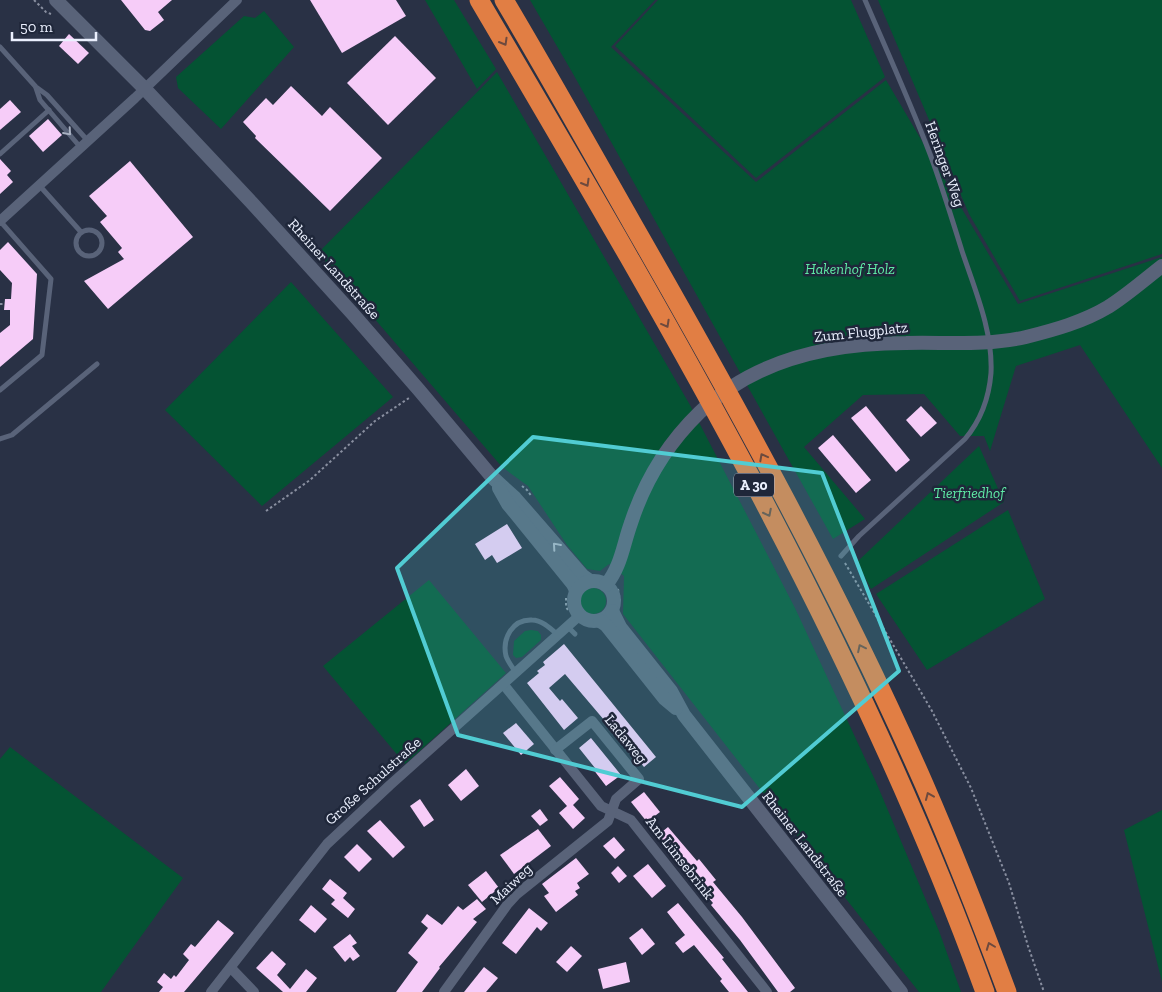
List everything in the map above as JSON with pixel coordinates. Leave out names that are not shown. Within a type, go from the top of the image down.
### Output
[{"type":"highway","name":"A 30","points":[[479,0],[563,143],[716,413],[817,606],[874,723],[912,808],[948,893],[985,992]]},
{"type":"highway","name":"A 30","points":[[504,0],[764,457],[833,591],[923,782],[969,890],[1007,992]]},
{"type":"street","name":"Rheiner Landstraße","points":[[56,0],[259,210],[419,390],[492,477],[515,498],[583,576],[590,581]]},
{"type":"street","points":[[0,221],[85,145],[237,0]]},
{"type":"street","name":"Zum Flugplatz","points":[[606,585],[618,566],[630,523],[655,467],[682,430],[718,397],[757,372],[777,363],[812,353],[854,346],[905,343],[954,344],[1024,337],[1087,318],[1107,307],[1162,266]]},
{"type":"street","name":"Rheiner Landstraße","points":[[492,477],[508,504],[573,584],[571,592]]},
{"type":"street","points":[[590,581],[606,585],[614,597],[612,611],[605,619],[600,621],[589,622],[579,616],[573,604],[571,592],[590,581]]},
{"type":"street","name":"Rheiner Landstraße","points":[[612,611],[620,627],[671,691],[684,715],[901,992]]},
{"type":"street","name":"Große Schulstraße","points":[[211,992],[327,844],[390,785],[559,636],[571,631],[579,616]]},
{"type":"street","name":"Rheiner Landstraße","points":[[600,621],[609,629],[664,698],[684,715]]},
{"type":"street","name":"Am Lünsebrink","points":[[504,685],[601,806],[631,820],[766,992]]},
{"type":"street","name":"Ladaweg","points":[[556,750],[592,721],[639,779],[616,799],[612,811]]},
{"type":"street","name":"Maiweg","points":[[444,992],[507,905],[608,821],[612,811]]},
{"type":"street","points":[[231,968],[254,992]]},
{"type":"lane","name":"Heringer Weg","points":[[841,556],[859,536],[965,439],[975,427],[987,397],[991,372],[989,341],[982,312],[930,155],[865,0]]},
{"type":"lane","points":[[0,46],[36,87],[47,94],[85,145]]},
{"type":"lane","points":[[36,87],[40,100],[85,145]]},
{"type":"lane","points":[[0,154],[49,110]]},
{"type":"lane","points":[[39,185],[81,232]]},
{"type":"lane","points":[[0,221],[51,279],[42,355],[0,390]]},
{"type":"lane","points":[[91,230],[98,234],[102,244],[95,255],[87,256],[80,252],[76,245],[76,239],[81,232],[91,230]]},
{"type":"lane","points":[[0,439],[12,434],[98,364]]},
{"type":"lane","points":[[516,674],[506,657],[505,643],[509,631],[519,622],[532,620],[545,624],[559,636]]},
{"type":"path","points":[[34,0],[46,12],[57,17]]},
{"type":"path","points":[[266,510],[310,480],[375,421],[419,390]]},
{"type":"path","points":[[841,556],[932,711],[972,788],[1009,883],[1044,992]]},
{"type":"path","points":[[566,607],[571,592]]},
{"type":"highlighted area","points":[[533,437],[822,473],[899,671],[742,807],[458,735],[397,568]]},
{"type":"green space","points":[[425,0],[454,0],[496,69],[477,89]]},
{"type":"green space","name":"Hakenhof Holz","points":[[530,0],[655,0],[611,47],[756,182],[886,80],[1018,304],[1162,257],[1162,468],[1080,345],[1016,366],[990,451],[984,436],[960,436],[924,394],[863,395],[804,447],[865,519],[833,539]]},
{"type":"green space","points":[[658,0],[851,0],[885,77],[756,178],[615,46]]},
{"type":"green space","points":[[878,0],[1162,0],[1162,254],[1020,301],[969,214]]},
{"type":"green space","points":[[264,11],[294,47],[221,129],[178,88],[176,77],[244,16],[255,18]]},
{"type":"green space","points":[[497,72],[690,405],[795,608],[876,782],[939,931],[961,992],[919,992],[623,614],[624,576],[609,564],[600,571],[587,569],[567,545],[528,486],[502,467],[318,253]]},
{"type":"green space","points":[[291,282],[393,397],[262,506],[165,410]]},
{"type":"green space","name":"Tierfriedhof","points":[[979,446],[1004,502],[871,589],[857,562]]},
{"type":"green space","points":[[1008,510],[1045,599],[927,670],[876,594]]},
{"type":"green space","points":[[429,580],[506,673],[405,764],[323,666]]},
{"type":"green space","points":[[593,588],[602,592],[606,601],[602,610],[593,614],[584,610],[580,601],[584,592]]},
{"type":"green space","points":[[525,631],[538,631],[541,635],[541,640],[522,657],[516,658],[513,655],[514,641]]},
{"type":"green space","points":[[10,747],[183,878],[101,992],[0,992],[0,759]]},
{"type":"green space","points":[[1162,810],[1162,982],[1124,830]]},
{"type":"building","points":[[121,0],[172,0],[158,12],[164,20],[150,31],[145,30]]},
{"type":"building","points":[[310,0],[396,0],[406,16],[342,53]]},
{"type":"building","points":[[69,34],[89,53],[78,64],[59,46]]},
{"type":"building","points":[[395,36],[436,78],[388,125],[347,83]]},
{"type":"building","points":[[291,86],[322,116],[330,107],[382,158],[330,211],[255,138],[256,136],[243,122],[266,98],[273,105]]},
{"type":"building","points":[[10,100],[21,112],[0,130],[0,109]]},
{"type":"building","points":[[48,119],[62,135],[43,152],[29,136]]},
{"type":"building","points":[[0,159],[11,171],[7,175],[13,182],[0,194]]},
{"type":"building","points":[[130,161],[193,237],[108,309],[84,281],[124,259],[118,252],[122,248],[100,222],[107,216],[89,196]]},
{"type":"building","points":[[8,242],[37,274],[33,339],[0,367],[0,333],[10,325],[10,310],[4,310],[5,299],[11,299],[12,283],[0,270],[0,250]]},
{"type":"building","points":[[866,406],[910,460],[896,472],[851,418]]},
{"type":"building","points":[[921,406],[937,423],[921,437],[906,420]]},
{"type":"building","points":[[833,435],[871,480],[856,493],[818,448]]},
{"type":"building","points":[[507,524],[522,548],[497,563],[492,555],[485,560],[475,544]]},
{"type":"building","points":[[564,644],[656,757],[644,767],[565,674],[549,688],[560,701],[562,699],[578,718],[564,730],[527,683],[539,673],[537,671],[545,665],[543,662]]},
{"type":"building","points":[[516,723],[534,744],[521,755],[503,733]]},
{"type":"building","points":[[591,738],[621,775],[606,786],[579,748]]},
{"type":"building","points":[[466,769],[479,786],[461,801],[448,785]]},
{"type":"building","points":[[560,777],[579,799],[573,805],[585,818],[573,829],[559,813],[567,806],[549,786]]},
{"type":"building","points":[[644,792],[660,812],[647,822],[631,802]]},
{"type":"building","points":[[420,799],[434,820],[424,827],[410,806]]},
{"type":"building","points":[[540,809],[548,820],[540,826],[531,816]]},
{"type":"building","points":[[380,820],[405,847],[393,858],[367,831]]},
{"type":"building","points":[[668,827],[716,880],[713,882],[742,917],[795,988],[790,992],[778,992],[740,940],[711,905],[713,903],[657,836]]},
{"type":"building","points":[[538,829],[551,846],[514,874],[500,855]]},
{"type":"building","points":[[614,837],[625,850],[615,859],[603,846]]},
{"type":"building","points":[[357,844],[372,859],[359,872],[344,857]]},
{"type":"building","points":[[576,858],[589,874],[577,883],[580,888],[575,891],[578,895],[556,912],[544,896],[549,893],[542,884]]},
{"type":"building","points":[[648,864],[666,886],[652,898],[633,876]]},
{"type":"building","points":[[618,866],[627,876],[619,883],[611,873]]},
{"type":"building","points":[[486,871],[499,888],[482,902],[468,885]]},
{"type":"building","points":[[330,879],[347,893],[343,898],[355,909],[348,918],[331,904],[335,900],[322,889]]},
{"type":"building","points":[[477,899],[486,909],[473,919],[477,922],[439,967],[422,992],[396,992],[418,962],[408,953],[428,928],[421,922],[427,914],[442,925],[458,906],[463,910]]},
{"type":"building","points":[[678,903],[724,958],[722,959],[748,992],[729,992],[720,981],[722,979],[694,945],[683,953],[675,943],[685,935],[667,912]]},
{"type":"building","points":[[311,905],[327,919],[315,933],[299,920]]},
{"type":"building","points":[[529,908],[548,923],[541,931],[537,927],[516,954],[502,943]]},
{"type":"building","points":[[218,920],[234,933],[184,992],[159,992],[163,987],[157,982],[164,973],[171,979],[174,975],[176,977],[189,960],[183,954],[191,944],[195,947]]},
{"type":"building","points":[[642,928],[655,944],[642,955],[629,938]]},
{"type":"building","points":[[350,934],[357,943],[352,946],[360,956],[353,961],[350,957],[345,962],[333,947]]},
{"type":"building","points":[[571,946],[582,956],[567,972],[556,962]]},
{"type":"building","points":[[272,951],[286,964],[277,975],[290,989],[306,969],[317,978],[306,992],[283,992],[256,968]]},
{"type":"building","points":[[626,962],[630,982],[603,989],[598,969]]},
{"type":"building","points":[[484,967],[498,978],[486,992],[464,992]]}]
